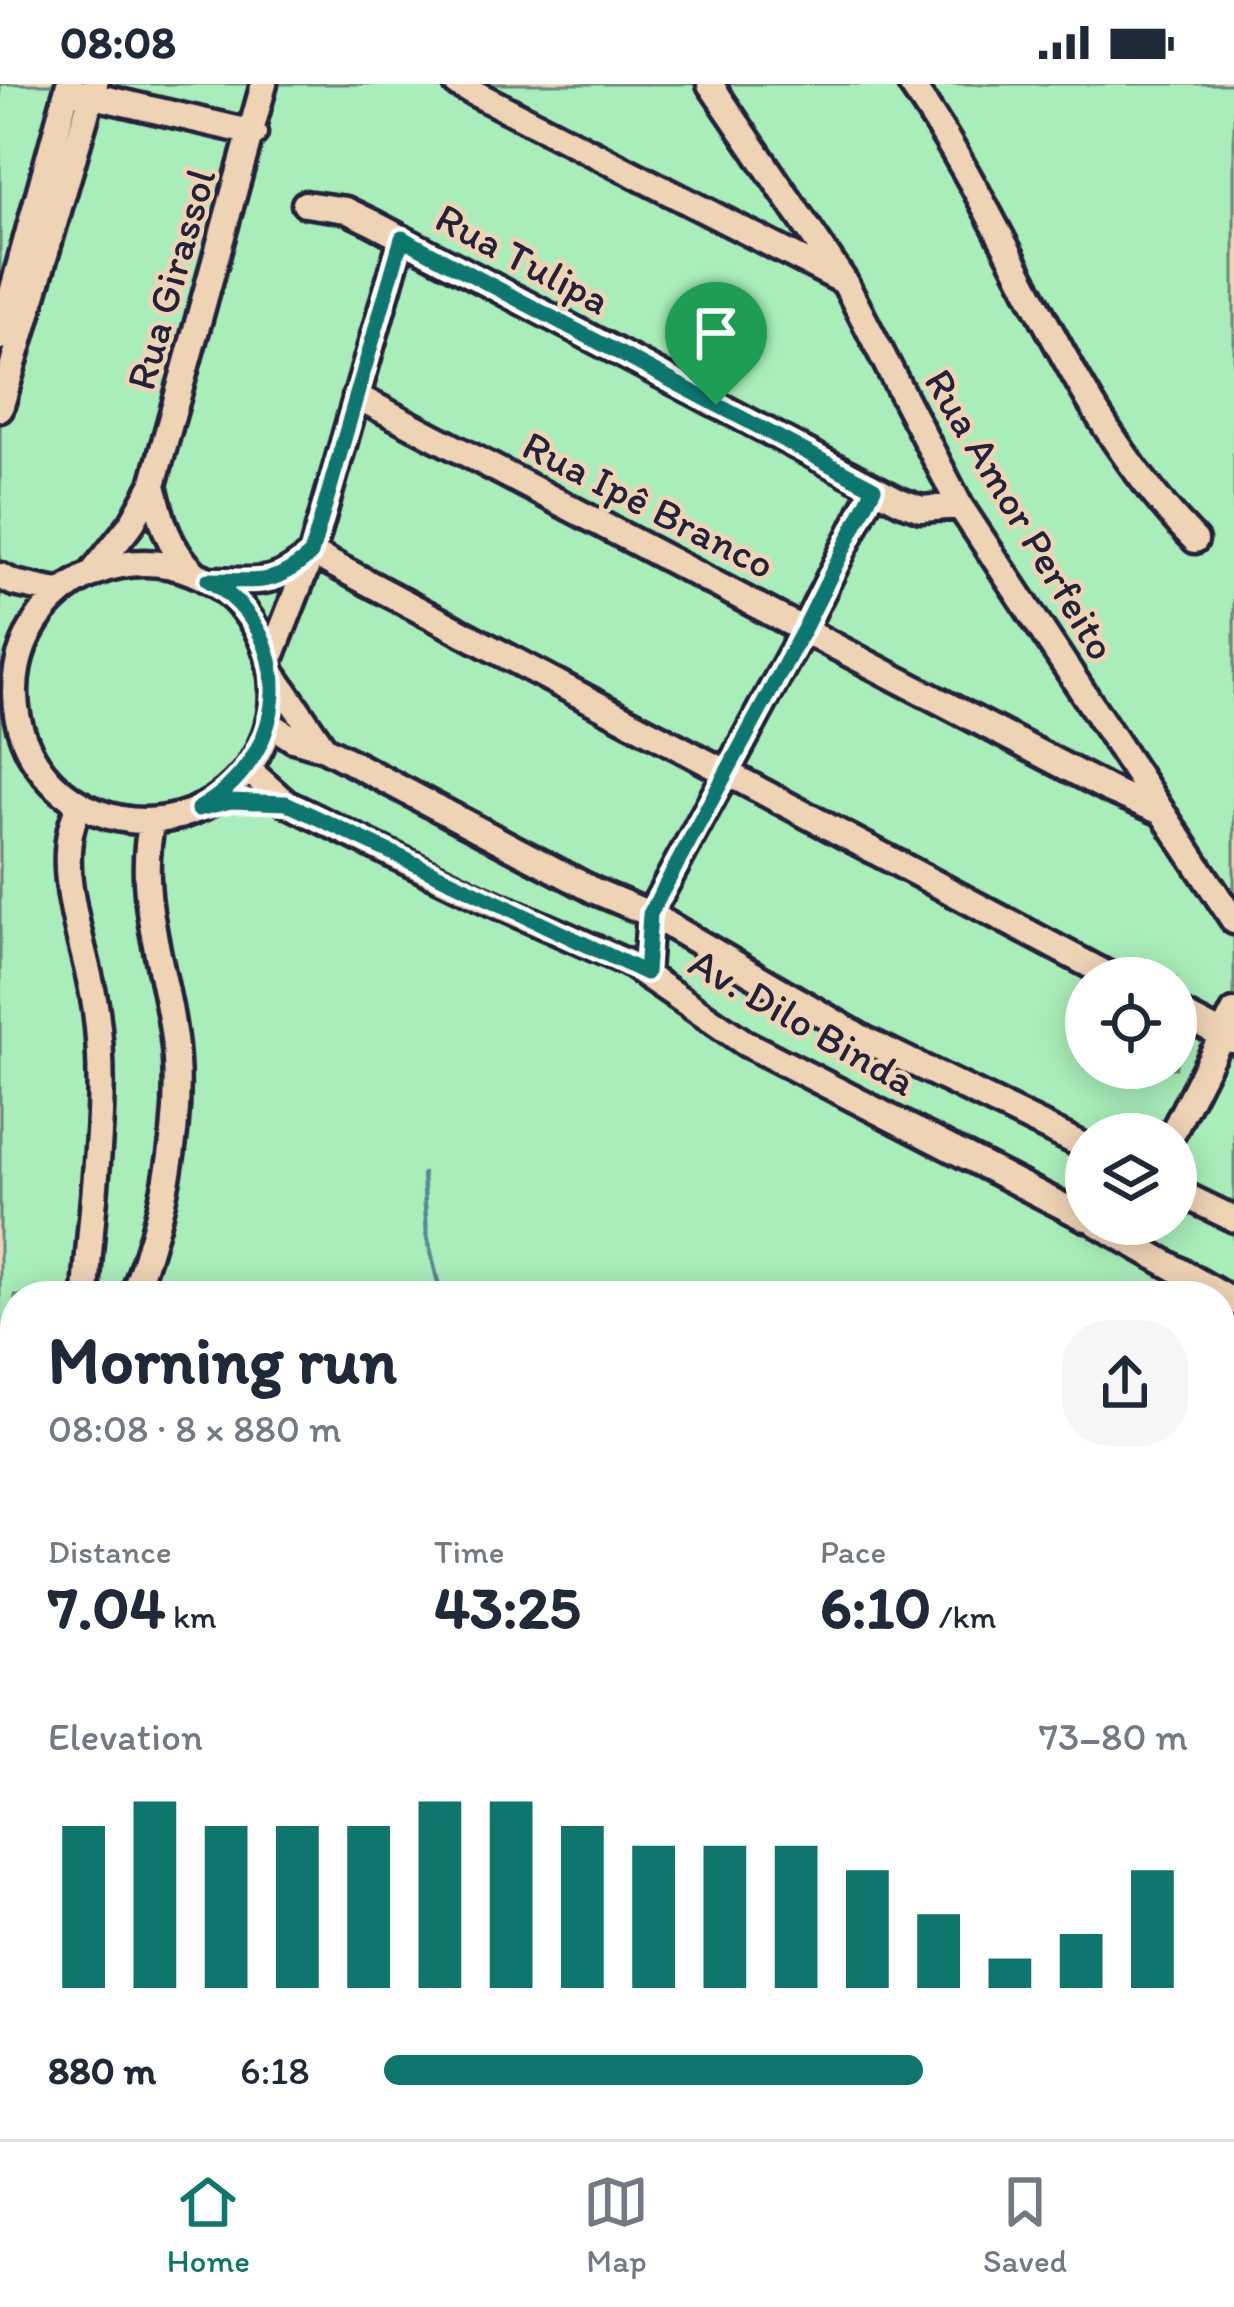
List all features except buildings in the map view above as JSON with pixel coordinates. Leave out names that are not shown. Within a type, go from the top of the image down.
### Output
[{"type":"street","points":[[457,84],[505,97],[844,281]]},
{"type":"street","name":"Rua Amor Perfeito","points":[[710,84],[844,281],[960,506],[1234,921]]},
{"type":"street","points":[[911,84],[951,141],[1071,369],[1157,502],[1195,540]]},
{"type":"street","points":[[81,88],[254,133]]},
{"type":"street","points":[[0,337],[81,88]]},
{"type":"street","points":[[0,409],[81,88]]},
{"type":"street","name":"Rua Girassol","points":[[92,574],[132,523],[152,485],[264,89]]},
{"type":"street","name":"Rua Tulipa","points":[[305,204],[346,210],[874,488],[921,509],[960,506]]},
{"type":"street","points":[[198,809],[248,769],[269,723],[270,666],[311,554],[402,238]]},
{"type":"street","name":"Rua Ipê Branco","points":[[356,396],[1108,789],[1161,812]]},
{"type":"street","points":[[152,485],[178,558],[243,609],[270,666],[324,748]]},
{"type":"street","points":[[646,973],[650,914],[804,629],[874,488]]},
{"type":"street","points":[[286,803],[231,801],[152,821],[108,816],[81,804],[46,776],[11,727],[21,654],[37,620],[61,593],[92,574],[145,562],[203,577],[276,579],[311,554]]},
{"type":"street","points":[[311,554],[1075,957]]},
{"type":"street","points":[[0,576],[14,584],[61,593]]},
{"type":"street","name":"Av. Dilo Binda","points":[[269,723],[595,891],[650,914],[864,1040],[1065,1137]]},
{"type":"street","points":[[248,769],[286,803]]},
{"type":"street","name":"Av. Dilo Binda","points":[[286,803],[646,973],[745,1043],[1065,1207]]},
{"type":"street","points":[[81,804],[70,821],[73,910],[96,1010],[101,1077],[87,1281]]},
{"type":"street","points":[[139,1281],[154,1240],[175,1139],[176,1058],[147,906],[147,843],[152,821]]},
{"type":"street","points":[[1184,1113],[1230,1030],[1197,1018]]},
{"type":"street","points":[[1197,1201],[1234,1219]]},
{"type":"street","points":[[1148,1245],[1202,1281]]},
{"type":"green space","points":[[0,84],[1234,84],[1234,1281],[0,1281]]},
{"type":"waterway","points":[[423,1174],[427,1235],[438,1281]]},
{"type":"route","points":[[402,238],[716,405],[874,488],[804,629],[650,914],[646,973],[286,803],[231,801],[198,809],[248,769],[268,726],[273,689],[255,626],[230,596],[208,580],[276,579],[311,554],[402,238]]}]
